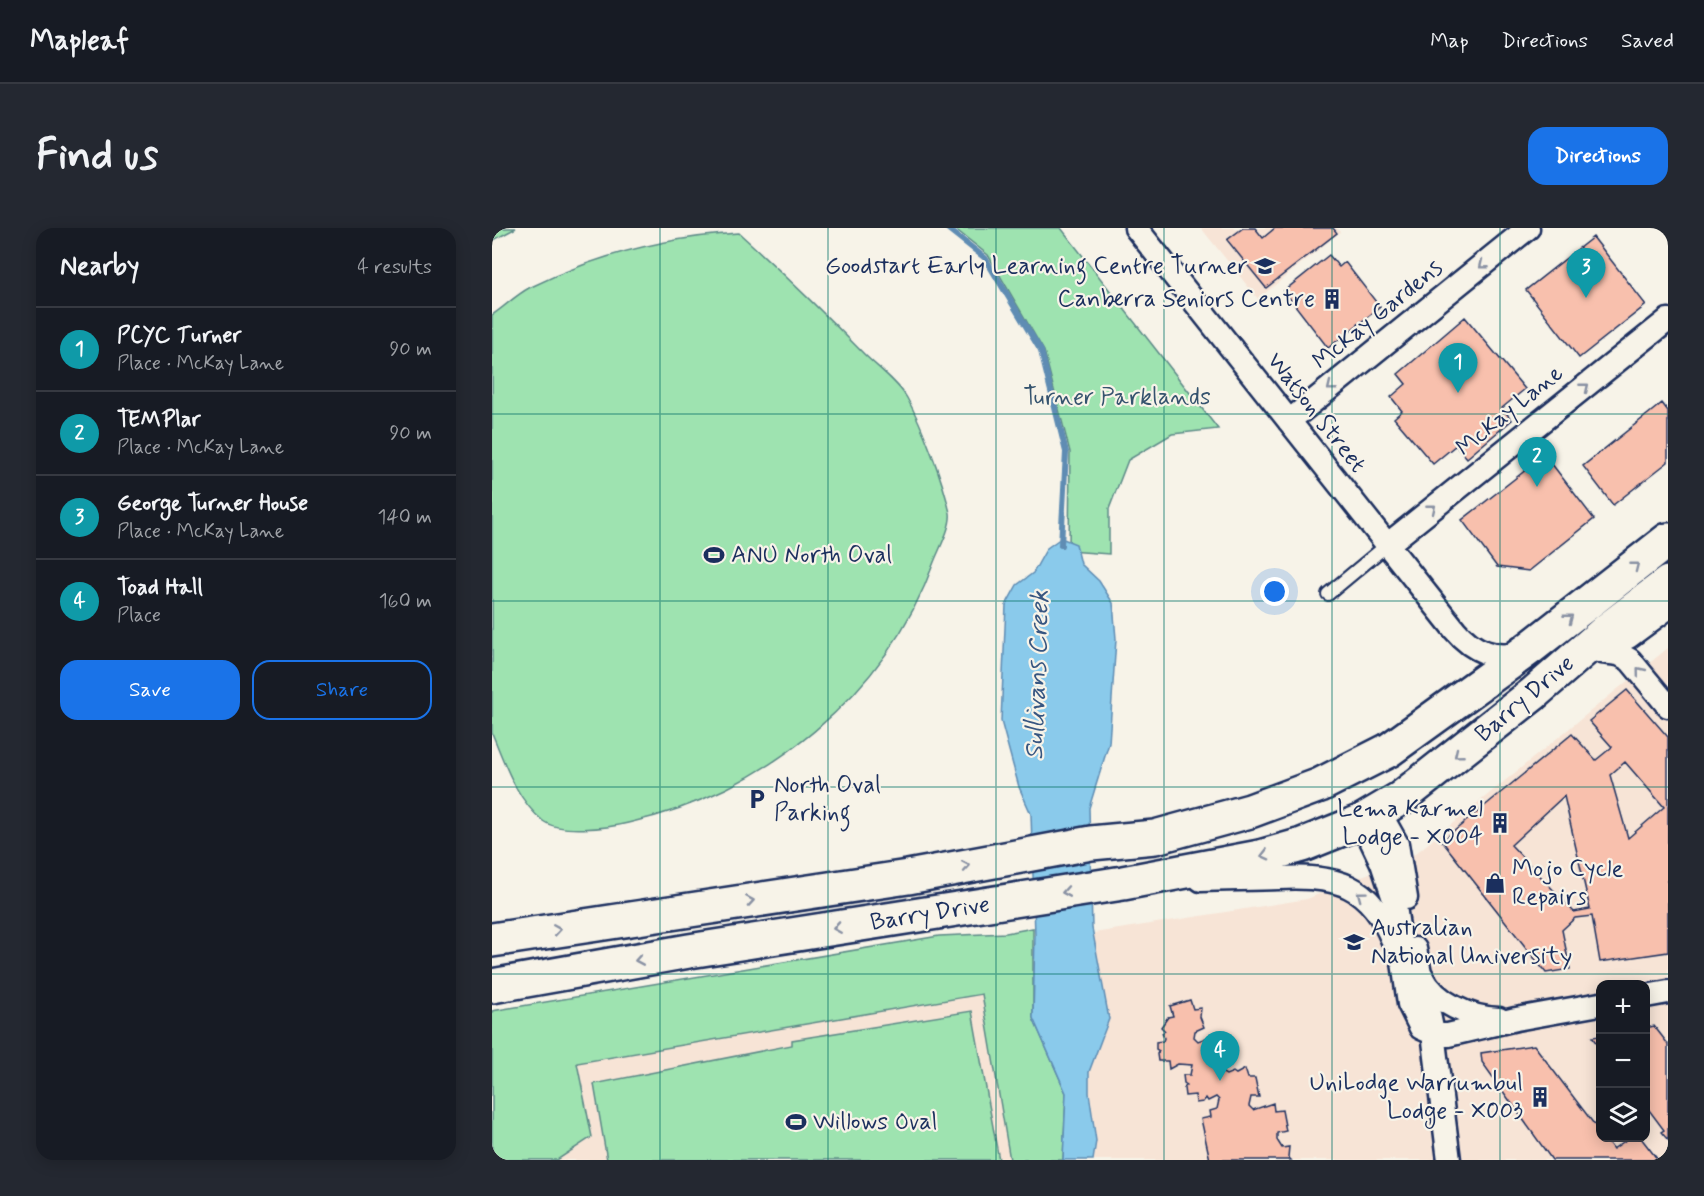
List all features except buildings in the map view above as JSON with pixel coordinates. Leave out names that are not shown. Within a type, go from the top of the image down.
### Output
[{"type":"main road","name":"Barry Drive","points":[[1338,777],[1389,750],[1455,703],[1530,648],[1668,540]]},
{"type":"main road","name":"Barry Drive","points":[[492,986],[689,951],[1033,898],[1260,857],[1302,845],[1367,806],[1411,791],[1533,694],[1608,629],[1668,583]]},
{"type":"main road","name":"Barry Drive","points":[[1367,806],[1385,762],[1418,729]]},
{"type":"main road","points":[[1091,843],[1125,828],[1213,808],[1298,773],[1320,771],[1338,777],[1367,806]]},
{"type":"main road","name":"Barry Drive","points":[[492,940],[908,877],[1091,843],[1158,844],[1211,839],[1247,831],[1344,794],[1367,806]]},
{"type":"street","name":"Watson Street","points":[[1136,228],[1455,630],[1483,653],[1512,655],[1530,648]]},
{"type":"street","name":"McKay Gardens","points":[[1289,422],[1528,228]]},
{"type":"street","name":"McKay Lane","points":[[1387,545],[1668,320]]},
{"type":"street","points":[[1533,694],[1602,652],[1668,604]]},
{"type":"street","name":"Watson Street","points":[[1455,630],[1470,663],[1466,687],[1455,703]]},
{"type":"street","points":[[1602,652],[1619,654],[1630,660],[1668,706]]},
{"type":"street","points":[[1367,806],[1409,961],[1433,1034],[1447,1151]]},
{"type":"street","points":[[1111,884],[1298,876],[1334,880],[1359,893],[1377,909],[1409,961],[1440,999],[1477,1016],[1516,1019]]},
{"type":"street","points":[[1409,961],[1409,1004],[1426,1085],[1447,1151]]},
{"type":"street","points":[[1650,995],[1668,992]]},
{"type":"street","points":[[1409,1004],[1418,1024],[1433,1034],[1448,1035],[1516,1019],[1596,1005]]},
{"type":"lane","points":[[1328,594],[1387,545]]},
{"type":"shaded area","name":"Goodstart Early Learning Centre Turner","points":[[1201,228],[1337,228],[1340,232],[1258,299]]},
{"type":"shaded area","name":"Australian National University","points":[[1668,648],[1668,1160],[492,1160],[492,1029],[1307,899],[1415,854]]},
{"type":"green space","points":[[492,228],[516,228],[492,241]]},
{"type":"green space","name":"Turner Parklands","points":[[954,228],[1061,228],[1218,429],[1172,434],[1128,460],[1109,509],[1109,554],[1069,551],[1070,452],[1044,351],[988,255]]},
{"type":"green space","name":"ANU North Oval","points":[[739,233],[903,392],[932,454],[943,486],[950,513],[947,531],[913,610],[885,655],[852,695],[814,731],[772,762],[727,788],[679,809],[609,827],[572,829],[551,825],[534,812],[518,792],[492,733],[492,315],[529,288],[579,266],[658,244]]},
{"type":"green space","points":[[1033,928],[1033,1018],[1066,1093],[1063,1160],[1010,1160],[982,994],[577,1063],[592,1137],[557,1160],[492,1160],[492,1011],[939,936],[1006,933]]},
{"type":"green space","name":"Willows Oval","points":[[972,1011],[999,1160],[607,1160],[594,1084],[792,1045],[792,1040]]},
{"type":"water","points":[[1061,538],[1076,544],[1081,564],[1099,581],[1113,603],[1116,639],[1109,743],[1089,808],[1092,928],[1109,1019],[1089,1072],[1089,1093],[1096,1141],[1093,1160],[1063,1160],[1066,1093],[1033,1018],[1035,935],[1031,814],[1019,787],[1001,721],[1006,605],[1017,585],[1033,573],[1047,548]]},
{"type":"waterway","name":"Sullivans Creek","points":[[947,228],[985,258],[1041,351],[1066,452],[1061,545]]},
{"type":"place","name":"Goodstart Early Learning Centre Turner","points":[[1265,266]]},
{"type":"place","name":"George Turner House","points":[[1586,298]]},
{"type":"place","name":"Canberra Seniors Centre","points":[[1332,299]]},
{"type":"place","name":"PCYC Turner","points":[[1458,393]]},
{"type":"place","name":"TEMPlar","points":[[1537,487]]},
{"type":"place","name":"ANU North Oval","points":[[714,555]]},
{"type":"place","name":"North Oval Parking","points":[[757,799]]},
{"type":"place","name":"Lema Karmel Lodge - X004","points":[[1500,823]]},
{"type":"place","name":"Mojo Cycle Repairs","points":[[1495,883]]},
{"type":"place","name":"Australian National University","points":[[1354,942]]},
{"type":"place","name":"Toad Hall","points":[[1220,1081]]},
{"type":"place","name":"UniLodge Warrumbul Lodge - X003","points":[[1540,1097]]},
{"type":"place","name":"Willows Oval","points":[[796,1122]]}]
